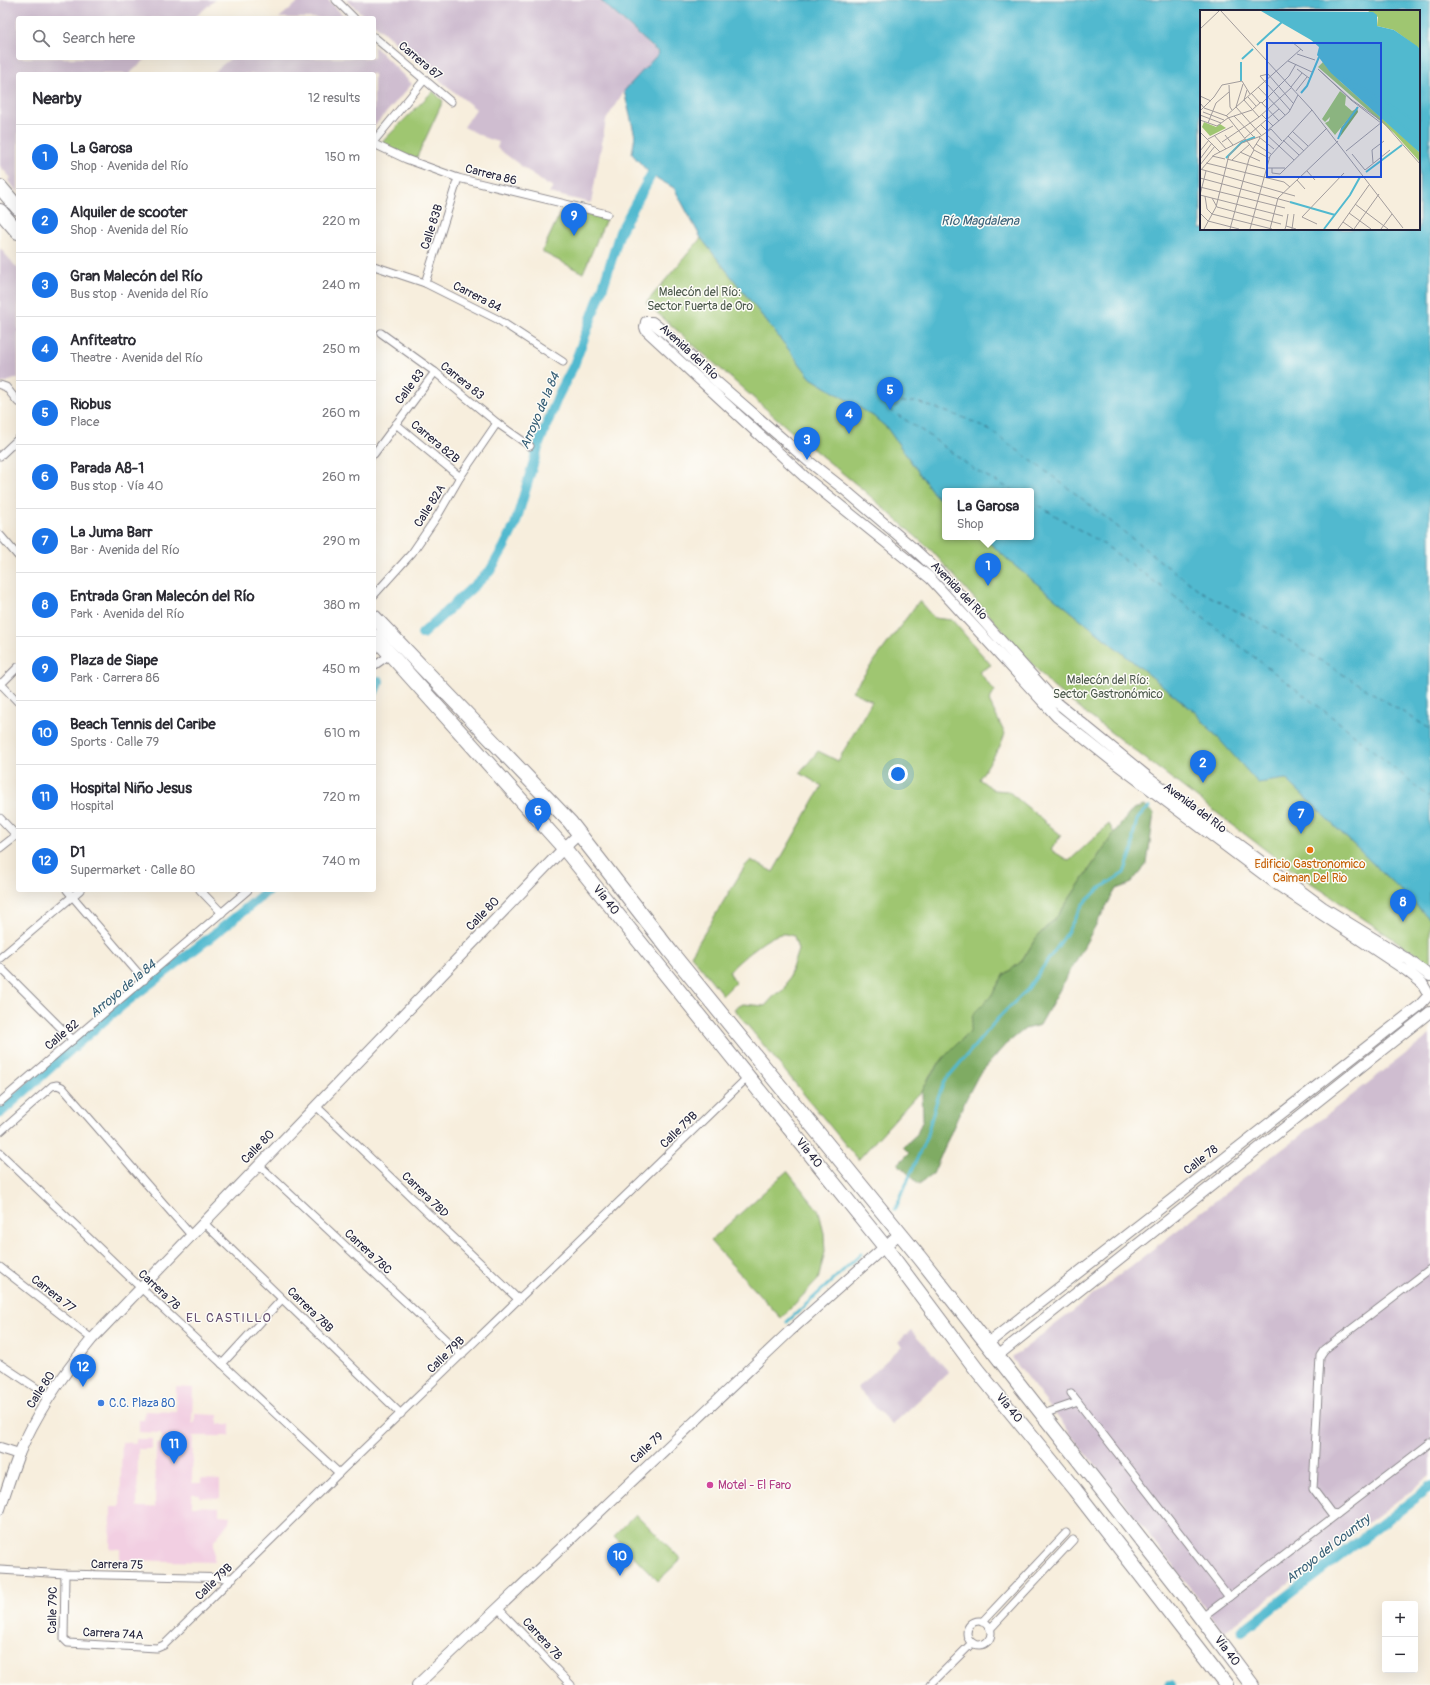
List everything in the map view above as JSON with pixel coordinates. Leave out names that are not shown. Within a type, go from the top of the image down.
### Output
[{"type":"highway","points":[[0,187],[16,206]]},
{"type":"highway","points":[[0,212],[16,230]]},
{"type":"highway","name":"Vía 40","points":[[376,618],[424,671],[570,822],[675,957],[851,1172],[987,1344],[1047,1412],[1186,1597],[1205,1615],[1252,1685]]},
{"type":"highway","name":"Vía 40","points":[[376,638],[564,848],[749,1076],[885,1248],[977,1370],[1024,1426],[1226,1685]]},
{"type":"highway","points":[[662,969],[675,957]]},
{"type":"highway","points":[[1024,1426],[1047,1412]]},
{"type":"highway","points":[[1168,1610],[1186,1597]]},
{"type":"main road","name":"Avenida del Río","points":[[1430,976],[1409,960],[1323,907],[1148,777],[1073,717],[1055,701],[943,576],[718,382],[668,334],[652,322],[646,322],[644,327],[646,330],[806,478],[930,578],[1056,716],[1127,773],[1276,884],[1414,977],[1422,983],[1430,996]]},
{"type":"main road","points":[[806,478],[828,485],[907,552],[923,558]]},
{"type":"main road","name":"Calle 80","points":[[0,1509],[19,1454],[50,1397],[92,1339],[142,1289],[191,1235],[579,834]]},
{"type":"main road","points":[[1414,977],[1419,988],[1419,1006]]},
{"type":"main road","name":"Calle 78","points":[[987,1344],[1430,996]]},
{"type":"main road","points":[[997,1356],[1430,1012]]},
{"type":"main road","points":[[1419,1020],[1430,1017]]},
{"type":"main road","name":"Calle 79","points":[[417,1685],[790,1331],[899,1234]]},
{"type":"main road","points":[[0,1448],[19,1454]]},
{"type":"street","points":[[336,0],[352,16]]},
{"type":"street","name":"Carrera 87","points":[[376,39],[451,102]]},
{"type":"street","points":[[376,139],[425,79]]},
{"type":"street","name":"Carrera 86","points":[[376,145],[406,159],[458,178],[607,214]]},
{"type":"street","name":"Calle 83B","points":[[425,283],[458,178]]},
{"type":"street","name":"Carrera 84","points":[[376,267],[425,283],[497,319],[564,362]]},
{"type":"street","name":"Carrera 83","points":[[381,332],[530,446]]},
{"type":"street","name":"Calle 83","points":[[376,451],[435,372]]},
{"type":"street","points":[[2,385],[16,400]]},
{"type":"street","name":"Calle 82A","points":[[376,592],[412,553],[497,422]]},
{"type":"street","name":"Carrera 82B","points":[[396,424],[460,477]]},
{"type":"street","points":[[0,456],[16,441]]},
{"type":"street","points":[[0,535],[16,554]]},
{"type":"street","points":[[376,665],[391,654]]},
{"type":"street","points":[[16,669],[0,684],[16,700]]},
{"type":"street","points":[[0,818],[16,834]]},
{"type":"street","points":[[0,848],[16,836]]},
{"type":"street","points":[[69,892],[144,980]]},
{"type":"street","points":[[0,958],[78,892]]},
{"type":"street","points":[[202,892],[222,913]]},
{"type":"street","name":"Calle 82","points":[[0,1102],[246,892]]},
{"type":"street","points":[[0,967],[73,1040]]},
{"type":"street","name":"Calle 79B","points":[[157,1648],[164,1646],[339,1473],[749,1076]]},
{"type":"street","points":[[0,1132],[52,1086],[57,1085],[62,1087],[191,1235]]},
{"type":"street","name":"Carrera 78D","points":[[316,1106],[519,1300]]},
{"type":"street","name":"Carrera 78","points":[[0,1153],[142,1289],[339,1473]]},
{"type":"street","name":"Carrera 78C","points":[[259,1166],[462,1355]]},
{"type":"street","name":"Carrera 78B","points":[[204,1222],[401,1414]]},
{"type":"street","name":"Carrera 77","points":[[0,1267],[92,1339]]},
{"type":"street","points":[[1337,1514],[1331,1513],[1313,1489],[1320,1356],[1324,1350],[1430,1270]]},
{"type":"street","points":[[222,1364],[282,1299]]},
{"type":"street","points":[[0,1364],[50,1397]]},
{"type":"street","points":[[1071,1393],[1229,1597]]},
{"type":"street","points":[[1047,1412],[1078,1402]]},
{"type":"street","points":[[1205,1615],[1430,1443]]},
{"type":"street","points":[[982,1622],[1066,1533]]},
{"type":"street","points":[[990,1629],[1073,1540]]},
{"type":"street","name":"Carrera 75","points":[[0,1570],[65,1574],[233,1578]]},
{"type":"street","name":"Calle 79C","points":[[65,1574],[64,1639],[68,1643]]},
{"type":"street","name":"Carrera 78","points":[[498,1608],[571,1685]]},
{"type":"street","points":[[975,1622],[985,1623],[990,1629],[990,1636],[986,1642],[979,1645],[972,1643],[968,1637],[969,1626],[975,1622]]},
{"type":"street","name":"Carrera 74A","points":[[68,1643],[157,1648]]},
{"type":"street","points":[[930,1685],[972,1643]]},
{"type":"shaded area","points":[[0,0],[215,0],[196,16],[16,16],[16,60],[145,60],[131,72],[16,72],[16,190],[8,181],[11,178],[0,166]]},
{"type":"shaded area","points":[[301,0],[328,0],[344,16],[281,16]]},
{"type":"shaded area","points":[[346,0],[600,0],[659,54],[624,91],[606,120],[591,203],[549,193],[553,187],[548,184],[547,185],[497,148],[499,142],[488,139],[464,127],[476,109],[427,70],[376,26],[376,16],[365,16]]},
{"type":"shaded area","points":[[376,48],[412,84],[376,124],[376,72],[214,72],[228,60],[376,60]]},
{"type":"shaded area","points":[[0,248],[16,267],[16,379],[0,384]]},
{"type":"shaded area","points":[[1430,1035],[1430,1476],[1224,1632],[1012,1358]]},
{"type":"shaded area","points":[[911,1330],[949,1372],[892,1425],[857,1388],[902,1346],[898,1342]]},
{"type":"shaded area","points":[[176,1387],[193,1388],[192,1423],[195,1423],[195,1414],[218,1415],[218,1424],[230,1424],[230,1436],[193,1436],[192,1483],[201,1483],[201,1479],[220,1480],[220,1498],[200,1497],[200,1494],[192,1494],[192,1506],[219,1507],[219,1515],[230,1516],[229,1522],[214,1541],[214,1562],[120,1560],[120,1549],[110,1549],[111,1507],[120,1507],[122,1442],[136,1443],[136,1439],[152,1439],[152,1449],[138,1449],[137,1507],[155,1507],[156,1443],[161,1443],[161,1433],[139,1432],[139,1420],[144,1420],[145,1411],[176,1412]]},
{"type":"green space","points":[[433,91],[443,101],[416,159],[380,144]]},
{"type":"green space","points":[[563,207],[606,219],[583,273],[542,252]]},
{"type":"green space","name":"Malecón del Río: Sector Gastronómico","points":[[701,238],[811,378],[873,416],[887,428],[934,494],[942,501],[942,540],[986,540],[1015,566],[1195,712],[1213,733],[1286,779],[1430,919],[1430,964],[1292,870],[1052,686],[932,551],[862,489],[792,432],[646,303]]},
{"type":"green space","points":[[919,601],[934,618],[952,620],[991,665],[979,672],[995,691],[989,701],[1005,734],[999,748],[979,779],[994,790],[1008,791],[1061,835],[1051,850],[1069,861],[1109,824],[1114,833],[1059,914],[1036,938],[1022,961],[1003,976],[991,996],[974,1014],[971,1030],[945,1056],[930,1075],[922,1092],[915,1097],[858,1160],[734,1009],[743,1004],[765,1006],[774,996],[785,989],[798,950],[794,936],[783,934],[776,935],[747,955],[729,971],[735,983],[723,995],[691,955],[745,866],[751,860],[773,872],[822,786],[800,773],[818,751],[838,761],[872,701],[852,691]]},
{"type":"green space","points":[[1144,806],[1154,813],[1147,864],[1130,884],[1116,889],[1040,1025],[1025,1029],[1005,1045],[978,1076],[963,1105],[933,1174],[919,1184],[898,1164],[909,1153],[903,1147],[917,1134],[923,1119],[922,1092],[930,1076],[945,1056],[970,1031],[973,1014],[991,996],[1003,976],[1022,961],[1036,938],[1059,914],[1114,833],[1133,809]]},
{"type":"green space","points":[[787,1171],[819,1211],[824,1234],[825,1252],[818,1280],[781,1318],[710,1241]]},
{"type":"green space","points":[[636,1514],[681,1559],[658,1581],[614,1536]]},
{"type":"water","name":"Río Magdalena","points":[[600,0],[1430,0],[1430,919],[1286,779],[1258,783],[1195,712],[1015,566],[986,540],[1034,540],[1034,488],[942,488],[942,501],[934,494],[887,428],[873,416],[811,378],[701,238],[674,188],[651,175],[632,154],[635,136],[624,91],[659,53]]},
{"type":"waterway","name":"Arroyo de la 84","points":[[422,634],[490,571],[515,525],[539,444],[558,396],[574,365],[604,284],[620,232],[651,175]]},
{"type":"waterway","name":"Arroyo de la 84","points":[[376,688],[379,681]]},
{"type":"waterway","points":[[895,1210],[926,1138],[935,1106],[944,1082],[1000,1016],[1027,990],[1065,936],[1083,904],[1099,889],[1124,873],[1133,849],[1133,836],[1137,820],[1143,812],[1150,807]]},
{"type":"waterway","name":"Arroyo de la 84","points":[[0,1113],[113,1013],[266,892]]},
{"type":"waterway","points":[[787,1322],[861,1254]]},
{"type":"waterway","name":"Arroyo del Country","points":[[1242,1631],[1430,1487]]},
{"type":"ferry route","points":[[1008,488],[975,470],[927,434],[890,410],[902,402],[917,402],[967,419],[993,432],[1080,497],[1164,564],[1202,592],[1275,632],[1430,729]]},
{"type":"ferry route","points":[[1034,503],[1105,545],[1206,620],[1345,727],[1430,798]]},
{"type":"place","name":"Plaza de Siape","points":[[574,236]]},
{"type":"place","name":"Riobus","points":[[890,410]]},
{"type":"place","name":"Anfiteatro","points":[[849,434]]},
{"type":"place","name":"Gran Malecón del Río","points":[[807,460]]},
{"type":"place","name":"La Garosa","points":[[988,586]]},
{"type":"place","name":"Alquiler de scooter","points":[[1203,783]]},
{"type":"place","name":"Parada A8-1","points":[[538,831]]},
{"type":"place","name":"La Juma Barr","points":[[1301,834]]},
{"type":"place","name":"Edificio Gastronomico Caiman Del Rio","points":[[1310,850]]},
{"type":"place","name":"Entrada Gran Malecón del Río","points":[[1403,922]]},
{"type":"place","name":"D1","points":[[83,1387]]},
{"type":"place","name":"C.C. Plaza 80","points":[[101,1403]]},
{"type":"place","name":"Hospital Niño Jesus","points":[[174,1464]]},
{"type":"place","name":"Motel - El Faro","points":[[710,1485]]},
{"type":"place","name":"Beach Tennis del Caribe","points":[[620,1576]]},
{"type":"district","name":"EL CASTILLO","points":[[229,1318]]},
{"type":"park label","name":"Malecón del Río: Sector Puerta de Oro","points":[[700,299]]}]
